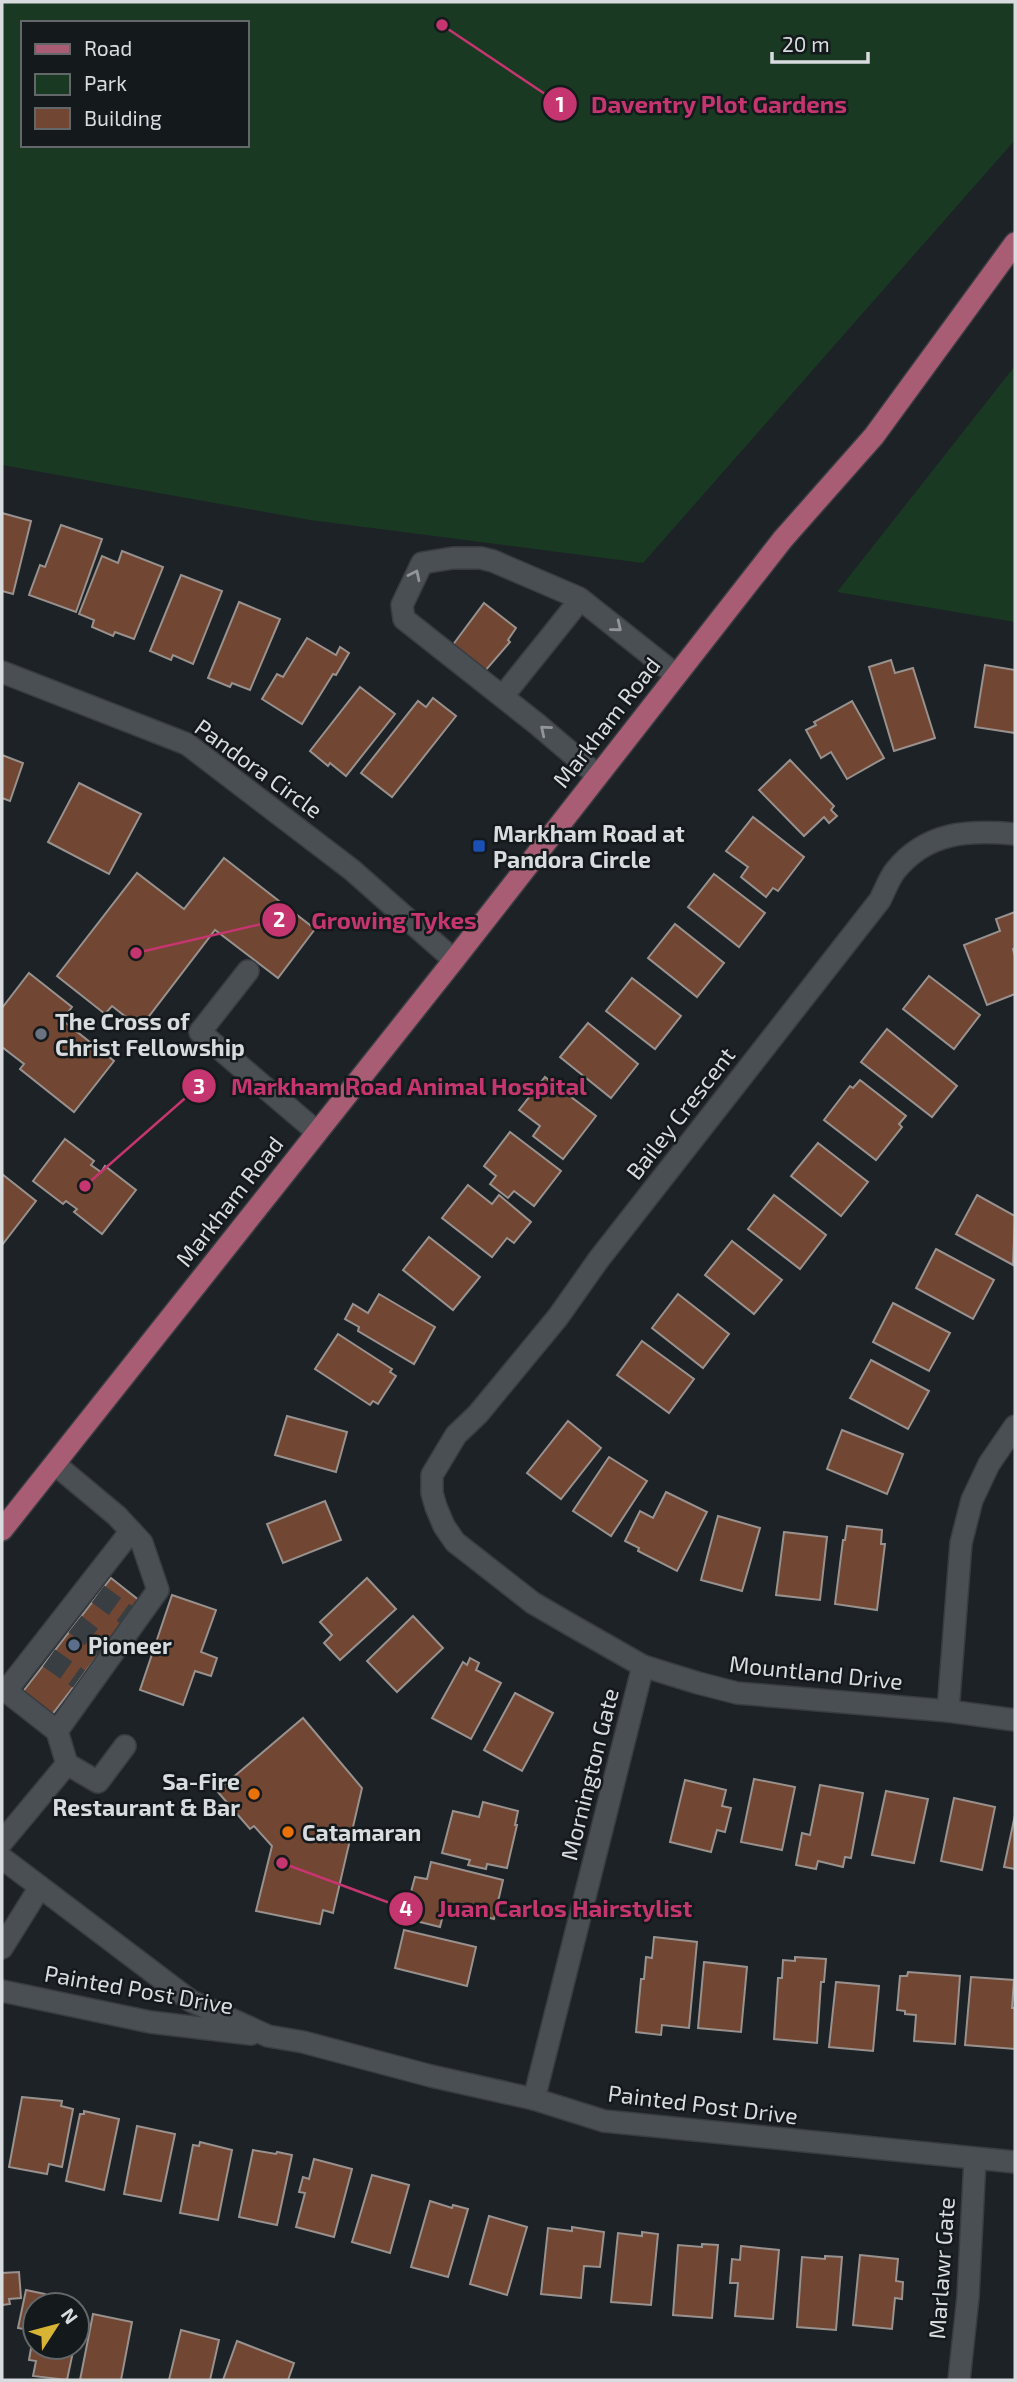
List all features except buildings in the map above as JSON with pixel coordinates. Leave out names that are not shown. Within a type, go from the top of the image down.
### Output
[{"type":"main road","name":"Markham Road","points":[[2,1530],[454,960],[783,539],[874,436],[1015,243]]},
{"type":"street","points":[[597,775],[503,696],[404,619],[402,606],[419,566],[427,560],[481,558],[493,561],[580,600],[676,675]]},
{"type":"street","points":[[503,696],[580,600]]},
{"type":"street","name":"Pandora Circle","points":[[2,671],[187,744],[352,870],[454,960]]},
{"type":"street","name":"Bailey Crescent","points":[[432,1493],[432,1475],[456,1435],[478,1414],[558,1317],[599,1259],[880,900],[895,871],[920,848],[947,835],[979,831],[1015,834]]},
{"type":"street","points":[[248,971],[200,1032],[317,1132]]},
{"type":"street","points":[[948,1711],[961,1543],[972,1500],[989,1464],[1015,1426]]},
{"type":"street","points":[[56,1465],[117,1516],[142,1543],[158,1590],[131,1619],[84,1683],[57,1731]]},
{"type":"street","name":"Mountland Drive","points":[[432,1493],[444,1526],[455,1542],[533,1603],[643,1666],[737,1693],[948,1711],[1015,1720]]},
{"type":"street","points":[[125,1746],[98,1782],[67,1764],[57,1731],[6,1691],[44,1654],[93,1591],[131,1531]]},
{"type":"street","name":"Mornington Gate","points":[[534,2099],[643,1666]]},
{"type":"street","points":[[2,1842],[67,1764]]},
{"type":"street","name":"Painted Post Drive","points":[[2,1858],[191,2001],[268,2036]]},
{"type":"street","points":[[2,1948],[40,1887]]},
{"type":"street","name":"Painted Post Drive","points":[[2,1991],[150,2022],[303,2042],[444,2079],[534,2099],[604,2121],[1015,2162]]},
{"type":"street","name":"Marlawr Gate","points":[[958,2380],[968,2298],[975,2160]]},
{"type":"green space","points":[[2,2],[1015,2],[1015,140],[643,563],[310,520],[2,465]]},
{"type":"green space","points":[[1015,366],[1015,622],[837,592]]},
{"type":"tunnel","points":[[98,1594],[128,1616]]},
{"type":"tunnel","points":[[75,1624],[104,1647]]},
{"type":"tunnel","points":[[49,1658],[79,1679]]},
{"type":"place","name":"Daventry Plot Gardens","points":[[442,25]]},
{"type":"place","name":"Markham Road at Pandora Circle","points":[[479,846]]},
{"type":"place","name":"Growing Tykes","points":[[136,953]]},
{"type":"place","name":"The Cross of Christ Fellowship","points":[[41,1034]]},
{"type":"place","name":"Markham Road Animal Hospital","points":[[85,1186]]},
{"type":"place","name":"Pioneer","points":[[74,1645]]},
{"type":"place","name":"Sa-Fire Restaurant & Bar","points":[[254,1794]]},
{"type":"place","name":"Catamaran","points":[[288,1832]]},
{"type":"place","name":"Juan Carlos Hairstylist","points":[[282,1863]]}]
